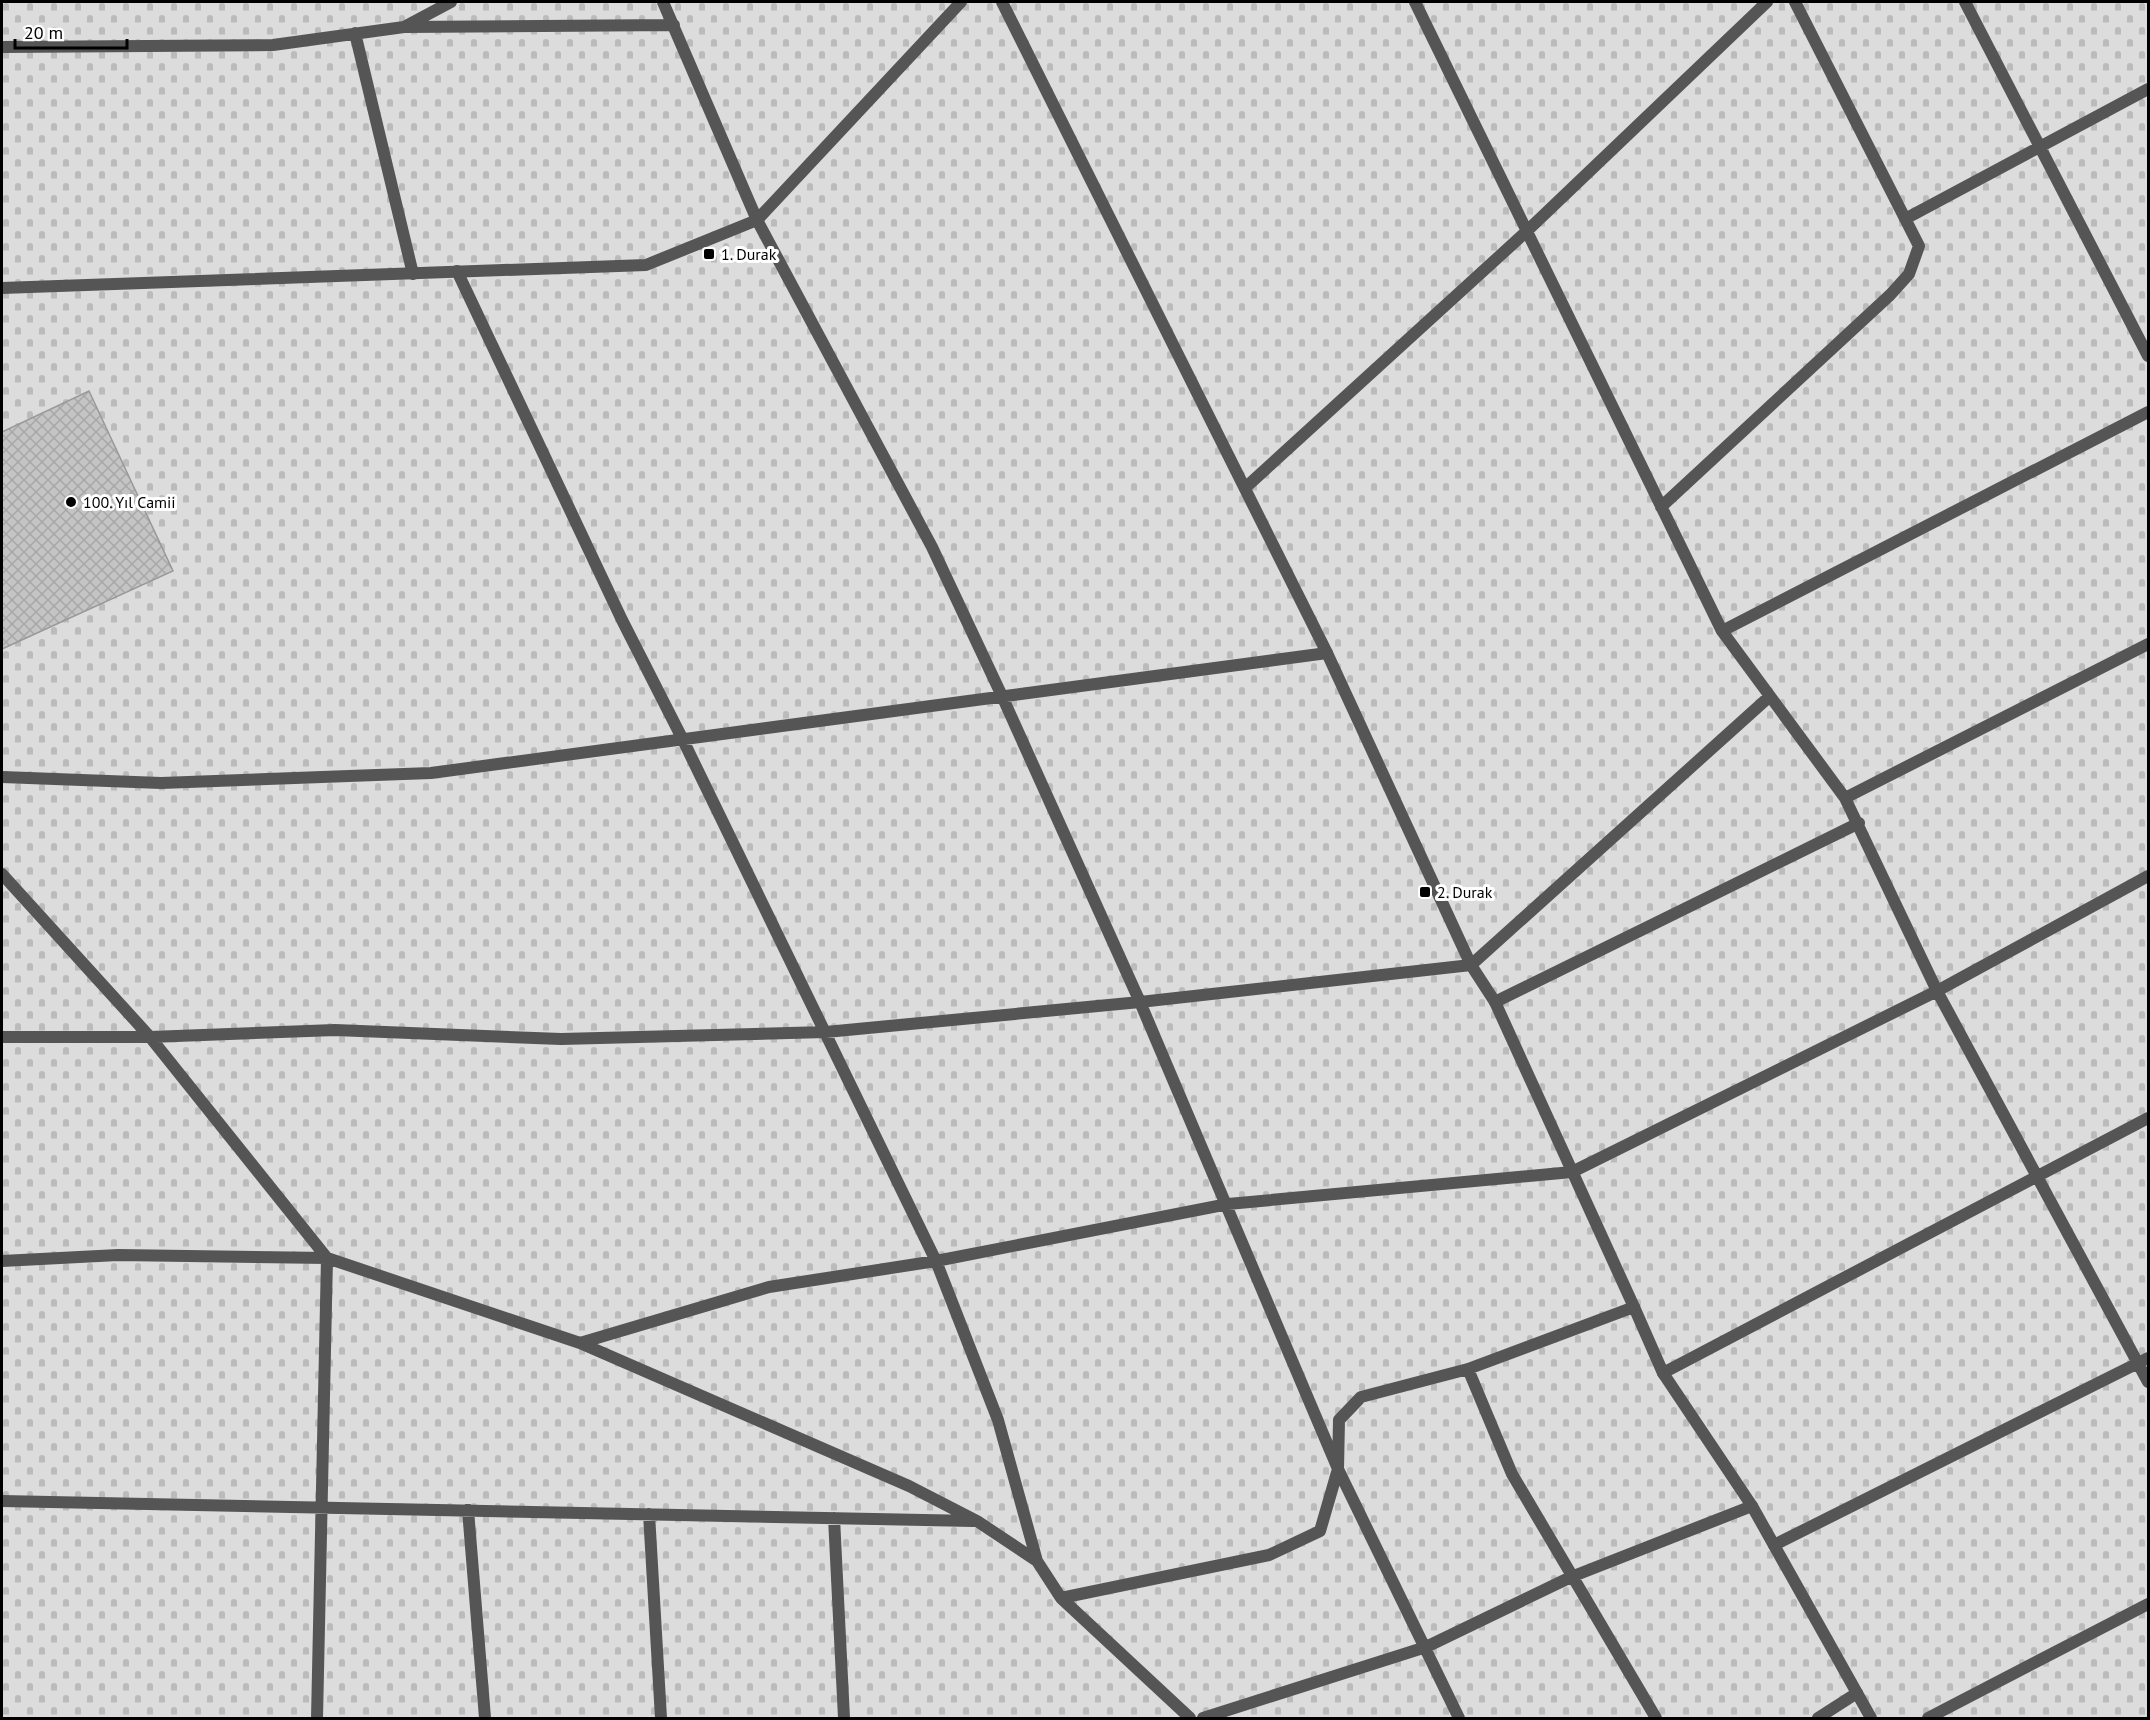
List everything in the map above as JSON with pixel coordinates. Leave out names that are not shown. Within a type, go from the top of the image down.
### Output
[{"type":"street","points":[[404,27],[451,2]]},
{"type":"street","points":[[663,2],[757,220],[932,547],[1002,696],[1228,1204],[1338,1469],[1459,1719]]},
{"type":"street","points":[[2,288],[646,265],[757,220],[961,2]]},
{"type":"street","points":[[1002,2],[1327,653],[1471,965],[1495,1002],[1663,1373],[1752,1506],[1871,1719]]},
{"type":"street","points":[[1415,2],[1722,632],[1845,798],[1937,991],[2143,1361],[2148,1382]]},
{"type":"street","points":[[1245,488],[1527,231],[1767,2]]},
{"type":"street","points":[[1661,507],[1909,274],[1919,246],[1795,2]]},
{"type":"street","points":[[1965,2],[2148,356]]},
{"type":"street","points":[[2,47],[273,45],[404,27],[674,25]]},
{"type":"street","points":[[355,33],[413,274]]},
{"type":"street","points":[[1905,219],[2148,89]]},
{"type":"street","points":[[457,271],[617,610],[826,1032],[936,1262],[998,1420],[1036,1561],[1061,1598],[1190,1719]]},
{"type":"street","points":[[1722,632],[2148,412]]},
{"type":"street","points":[[1845,798],[2148,644]]},
{"type":"street","points":[[2,777],[161,783],[431,773],[1327,653]]},
{"type":"street","points":[[2,1037],[150,1037],[335,1030],[561,1039],[826,1032],[1140,1002],[1471,965],[1769,697]]},
{"type":"street","points":[[1495,1002],[1859,824]]},
{"type":"street","points":[[2,874],[150,1037],[327,1258],[317,1719]]},
{"type":"street","points":[[580,1343],[770,1287],[936,1262],[1228,1204],[1572,1172],[1937,991],[2148,876]]},
{"type":"street","points":[[1663,1373],[2148,1118]]},
{"type":"street","points":[[2,1261],[118,1255],[327,1258],[580,1343],[909,1486],[977,1521],[1036,1561]]},
{"type":"street","points":[[1061,1598],[1269,1555],[1320,1531],[1338,1469],[1339,1420],[1361,1397],[1468,1369],[1635,1307]]},
{"type":"street","points":[[1774,1545],[2143,1361]]},
{"type":"street","points":[[1468,1369],[1512,1474],[1656,1719]]},
{"type":"street","points":[[2,1501],[977,1521]]},
{"type":"street","points":[[1203,1719],[1426,1647],[1572,1576],[1752,1506]]},
{"type":"street","points":[[468,1510],[485,1719]]},
{"type":"street","points":[[649,1514],[661,1719]]},
{"type":"street","points":[[834,1518],[844,1719]]},
{"type":"street","points":[[1928,1719],[2148,1604]]},
{"type":"street","points":[[1818,1719],[1857,1693]]},
{"type":"green space","points":[[2,2],[2148,2],[2148,1718],[2,1718]]},
{"type":"building","name":"100. Yıl Camii","points":[[89,391],[173,571],[2,649],[2,432]]},
{"type":"place","name":"1. Durak","points":[[709,254]]},
{"type":"place","name":"100. Yıl Camii","points":[[71,502]]},
{"type":"place","name":"2. Durak","points":[[1425,892]]}]
